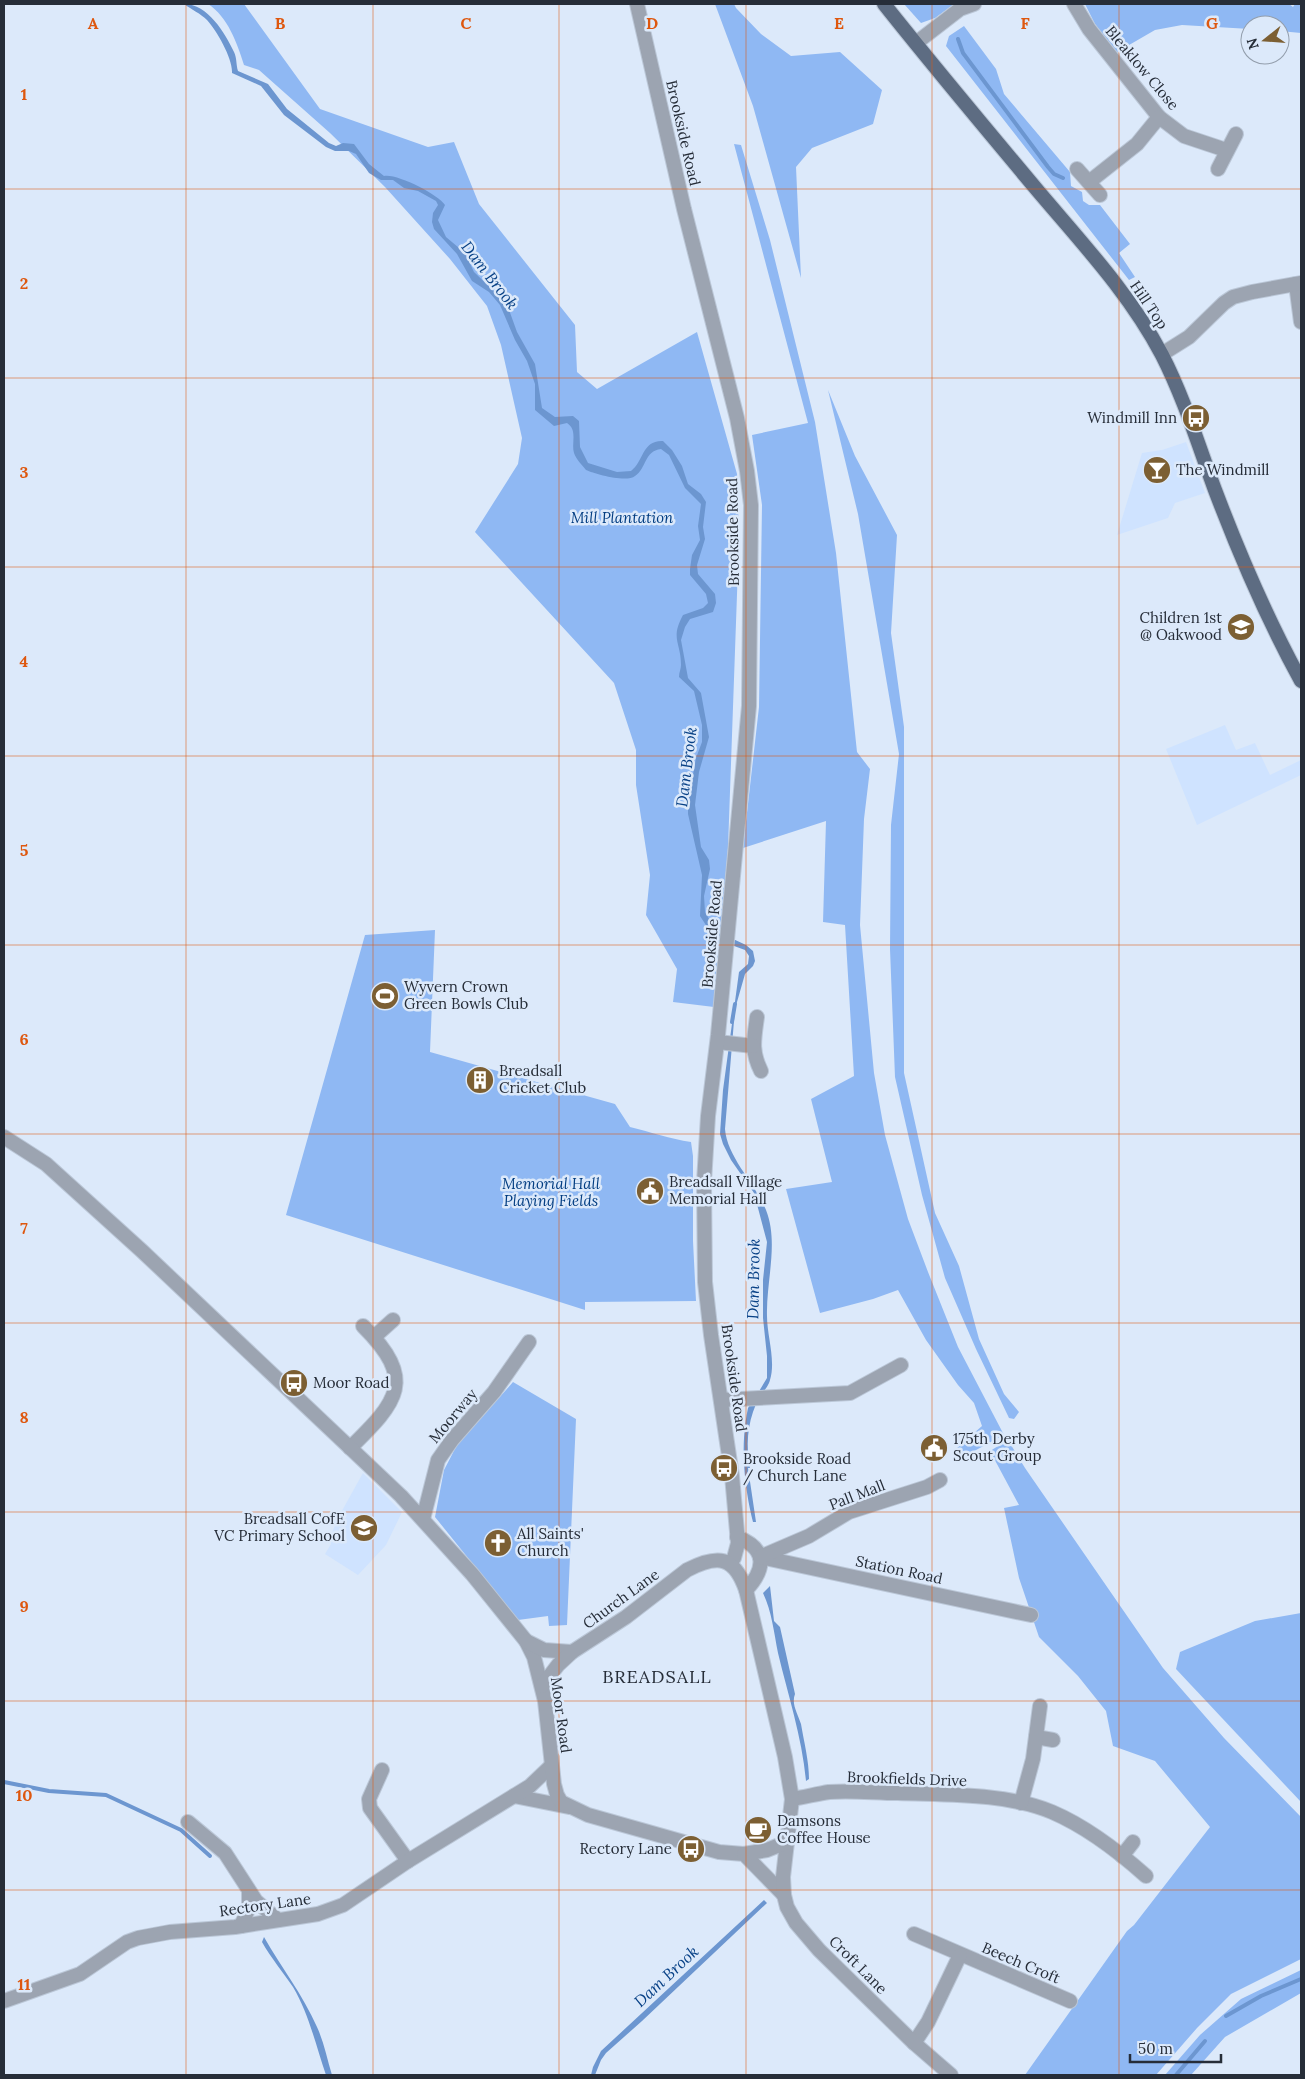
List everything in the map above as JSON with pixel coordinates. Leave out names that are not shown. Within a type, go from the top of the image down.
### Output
[{"type":"main road","name":"Hill Top","points":[[884,4],[1116,284],[1144,323],[1162,354],[1182,398],[1204,462],[1242,559],[1275,633],[1301,678]]},
{"type":"street","name":"Brookside Road","points":[[637,4],[709,315],[737,418],[750,491],[749,706],[727,949],[727,1043],[706,1134],[704,1237],[705,1282],[732,1476],[737,1537],[737,1549],[730,1563]]},
{"type":"street","points":[[916,43],[960,9],[974,4]]},
{"type":"street","name":"Bleaklow Close","points":[[1074,4],[1089,29],[1159,117],[1184,136],[1226,150]]},
{"type":"street","points":[[1089,182],[1137,144],[1159,117]]},
{"type":"street","points":[[1218,169],[1226,150],[1236,134]]},
{"type":"street","points":[[1077,169],[1100,195]]},
{"type":"street","points":[[1162,354],[1189,337],[1224,303],[1233,297],[1298,284],[1301,322]]},
{"type":"street","points":[[757,1018],[753,1046],[755,1059],[761,1071]]},
{"type":"street","points":[[727,1043],[753,1046]]},
{"type":"street","name":"Moor Road","points":[[4,1137],[46,1164],[142,1251],[350,1448],[423,1520],[472,1574],[526,1641],[534,1657],[542,1686],[551,1766]]},
{"type":"street","points":[[374,1337],[394,1320]]},
{"type":"street","points":[[350,1448],[386,1410],[393,1396],[396,1379],[394,1367],[389,1356],[363,1326]]},
{"type":"street","name":"Moorway","points":[[423,1520],[438,1460],[452,1440],[494,1392],[529,1342]]},
{"type":"street","points":[[721,1400],[850,1393],[902,1365]]},
{"type":"street","name":"Pall Mall","points":[[760,1557],[808,1536],[849,1512],[926,1487],[940,1480]]},
{"type":"street","points":[[737,1537],[754,1545],[760,1557],[760,1572],[746,1590]]},
{"type":"street","name":"Station Road","points":[[760,1557],[1031,1615]]},
{"type":"street","name":"Church Lane","points":[[542,1686],[558,1665],[572,1652],[626,1617],[687,1570],[697,1565],[715,1561],[730,1563]]},
{"type":"street","points":[[551,1766],[557,1795],[561,1802],[588,1815],[719,1852],[744,1854],[786,1849],[792,1799],[784,1756],[746,1590],[738,1570],[730,1563]]},
{"type":"street","name":"Moor Road","points":[[526,1641],[544,1650],[572,1652]]},
{"type":"street","points":[[1021,1803],[1036,1737],[1040,1706]]},
{"type":"street","points":[[1036,1737],[1053,1740]]},
{"type":"street","name":"Rectory Lane","points":[[4,2001],[80,1974],[127,1942],[138,1938],[170,1932],[241,1926],[331,1911],[530,1786],[551,1766]]},
{"type":"street","points":[[382,1770],[369,1799],[370,1808],[408,1861]]},
{"type":"street","name":"Brookfields Drive","points":[[792,1799],[830,1792],[888,1793],[964,1796],[1021,1803],[1051,1812],[1070,1821],[1122,1856],[1146,1876]]},
{"type":"street","points":[[514,1796],[569,1807]]},
{"type":"street","points":[[188,1822],[225,1853],[261,1907],[278,1920]]},
{"type":"street","points":[[1122,1856],[1133,1842]]},
{"type":"street","name":"Croft Lane","points":[[786,1849],[784,1895],[796,1923],[804,1934],[914,2043],[951,2075]]},
{"type":"street","points":[[744,1854],[784,1895]]},
{"type":"street","points":[[241,1926],[249,1907],[249,1890]]},
{"type":"street","name":"Beech Croft","points":[[914,1934],[1070,2001]]},
{"type":"street","name":"Beech Croft","points":[[914,2043],[928,2022],[960,1955]]},
{"type":"shaded area","points":[[184,4],[193,5],[201,9],[221,28],[236,57],[238,71],[268,84],[287,109],[329,143],[336,146],[343,143],[354,144],[369,164],[384,176],[407,181],[441,200],[445,205],[438,220],[446,237],[465,253],[474,272],[508,307],[517,332],[535,364],[542,408],[555,417],[573,416],[579,421],[580,447],[588,463],[617,472],[631,471],[647,447],[656,442],[663,441],[672,450],[682,466],[688,484],[701,494],[706,502],[703,527],[705,539],[697,565],[698,574],[715,594],[716,603],[713,612],[690,619],[681,640],[688,678],[701,693],[709,737],[699,772],[695,805],[701,847],[709,860],[710,869],[704,896],[705,912],[716,931],[746,945],[753,951],[755,961],[745,974],[735,1009],[725,1129],[731,1150],[761,1200],[770,1223],[772,1249],[767,1324],[772,1356],[772,1372],[763,1393],[758,1393],[767,1378],[763,1318],[763,1280],[767,1242],[754,1193],[731,1160],[720,1134],[723,1090],[739,972],[748,964],[749,956],[745,950],[715,939],[700,916],[702,875],[688,814],[688,803],[696,758],[702,742],[702,725],[694,691],[679,677],[681,657],[677,630],[683,615],[703,608],[708,603],[706,594],[690,575],[692,555],[700,540],[698,526],[701,504],[685,488],[669,455],[661,449],[651,453],[639,473],[631,478],[611,477],[586,470],[574,453],[573,433],[570,426],[567,423],[554,426],[535,410],[535,384],[527,361],[515,340],[500,305],[489,292],[472,281],[457,254],[434,229],[432,222],[433,213],[438,205],[436,201],[418,191],[404,188],[393,180],[381,180],[369,173],[356,154],[349,151],[335,151],[326,147],[284,115],[261,86],[232,73],[230,60],[224,45],[211,25],[205,18]]},
{"type":"shaded area","points":[[1186,442],[1205,493],[1175,503],[1168,518],[1117,535],[1142,453],[1162,450]]},
{"type":"shaded area","points":[[1225,725],[1236,750],[1255,743],[1270,775],[1301,760],[1301,775],[1197,825],[1166,749]]},
{"type":"shaded area","points":[[756,1404],[749,1428],[748,1444],[750,1468],[748,1468],[756,1522],[753,1522],[745,1479],[744,1436],[748,1408],[750,1405]]},
{"type":"shaded area","name":"Breadsall CofE VC Primary School","points":[[363,1473],[402,1512],[386,1545],[358,1575],[325,1554],[331,1544],[330,1538],[338,1518]]},
{"type":"shaded area","points":[[770,1586],[774,1621],[780,1627],[795,1694],[794,1705],[801,1724],[805,1745],[809,1779],[806,1781],[798,1732],[778,1653],[771,1615],[763,1593]]},
{"type":"shaded area","points":[[764,1900],[767,1903],[606,2053],[595,2075],[591,2075],[601,2051]]},
{"type":"shaded area","points":[[264,1937],[299,1992],[317,2027],[332,2075],[326,2075],[304,2008],[293,1987],[262,1942]]},
{"type":"green space","name":"Mill Plantation","points":[[208,4],[244,4],[320,109],[428,147],[454,142],[479,204],[575,325],[577,372],[597,389],[697,332],[737,474],[739,538],[728,848],[714,1007],[673,1002],[677,969],[646,915],[650,875],[636,785],[636,750],[614,683],[475,532],[518,464],[522,438],[501,345],[487,306],[450,259],[385,187],[330,133],[259,70],[244,65],[235,39],[226,23],[215,9]]},
{"type":"green space","points":[[715,4],[734,4],[761,34],[791,56],[840,52],[882,90],[873,124],[812,148],[796,167],[801,278],[753,106]]},
{"type":"green space","points":[[904,4],[954,4],[935,18],[921,23]]},
{"type":"green space","points":[[1085,4],[1289,4],[1293,7],[1295,4],[1301,4],[1301,33],[1290,32],[1290,15],[1240,15],[1240,28],[1182,25],[1155,30],[1117,52],[1095,24]]},
{"type":"green space","points":[[964,26],[996,69],[1004,94],[1070,172],[1071,186],[1082,192],[1083,201],[1089,205],[1100,205],[1130,244],[1119,253],[1135,277],[1129,280],[946,46],[949,36]]},
{"type":"green space","points":[[734,144],[741,145],[770,240],[815,422],[836,553],[857,752],[870,769],[864,819],[860,925],[874,1073],[885,1135],[908,1219],[928,1272],[958,1347],[1004,1435],[963,1457],[957,1448],[982,1426],[974,1403],[958,1385],[926,1340],[898,1290],[873,1299],[820,1313],[786,1189],[832,1182],[811,1099],[854,1076],[845,925],[823,922],[826,821],[743,848],[759,707],[762,505],[752,435],[808,423]]},
{"type":"green space","points":[[828,390],[855,456],[897,535],[891,633],[904,727],[904,1073],[935,1213],[959,1266],[979,1339],[1004,1394],[1019,1412],[1014,1419],[1009,1418],[945,1278],[922,1195],[895,1077],[890,949],[891,825],[899,754],[858,514]]},
{"type":"green space","name":"Memorial Hall Playing Fields","points":[[435,930],[430,1052],[615,1104],[630,1127],[691,1142],[693,1156],[693,1241],[696,1301],[585,1302],[585,1310],[286,1215],[365,935]]},
{"type":"green space","points":[[513,1382],[576,1419],[567,1625],[549,1626],[548,1616],[518,1620],[435,1517],[444,1470],[457,1445]]},
{"type":"green space","points":[[1008,1440],[1025,1468],[1163,1668],[1224,1738],[1301,1817],[1301,1959],[1231,1994],[1197,2028],[1156,2075],[1025,2075],[1127,1931],[1134,1925],[1210,1827],[1155,1761],[1113,1746],[1106,1711],[1078,1676],[1039,1637],[1019,1578],[1004,1508],[1019,1505],[990,1451]]},
{"type":"green space","points":[[1301,1613],[1301,1802],[1176,1669],[1180,1652],[1255,1621]]},
{"type":"green space","points":[[1301,1970],[1301,1993],[1225,2037],[1191,2075],[1165,2075],[1200,2035],[1241,1999]]},
{"type":"waterway","points":[[958,39],[963,53],[1048,167],[1054,174],[1063,178]]},
{"type":"waterway","name":"Dam Brook","points":[[732,1022],[735,1004]]},
{"type":"waterway","points":[[4,1782],[49,1791],[106,1795],[181,1830],[210,1856]]},
{"type":"waterway","points":[[1226,2016],[1261,1996],[1301,1979]]},
{"type":"waterway","points":[[1176,2075],[1205,2041]]},
{"type":"place","name":"Windmill Inn","points":[[1196,418]]},
{"type":"place","name":"The Windmill","points":[[1157,470]]},
{"type":"place","name":"Children 1st @ Oakwood","points":[[1241,627]]},
{"type":"place","name":"Wyvern Crown Green Bowls Club","points":[[385,996]]},
{"type":"place","name":"Breadsall Cricket Club","points":[[480,1080]]},
{"type":"place","name":"Breadsall Village Memorial Hall","points":[[650,1191]]},
{"type":"place","name":"Moor Road","points":[[294,1383]]},
{"type":"place","name":"175th Derby Scout Group","points":[[934,1448]]},
{"type":"place","name":"Brookside Road / Church Lane","points":[[724,1468]]},
{"type":"place","name":"Breadsall CofE VC Primary School","points":[[364,1528]]},
{"type":"place","name":"All Saints' Church","points":[[498,1543]]},
{"type":"place","name":"Damsons Coffee House","points":[[758,1830]]},
{"type":"place","name":"Rectory Lane","points":[[691,1849]]},
{"type":"district","name":"BREADSALL","points":[[657,1677]]}]
